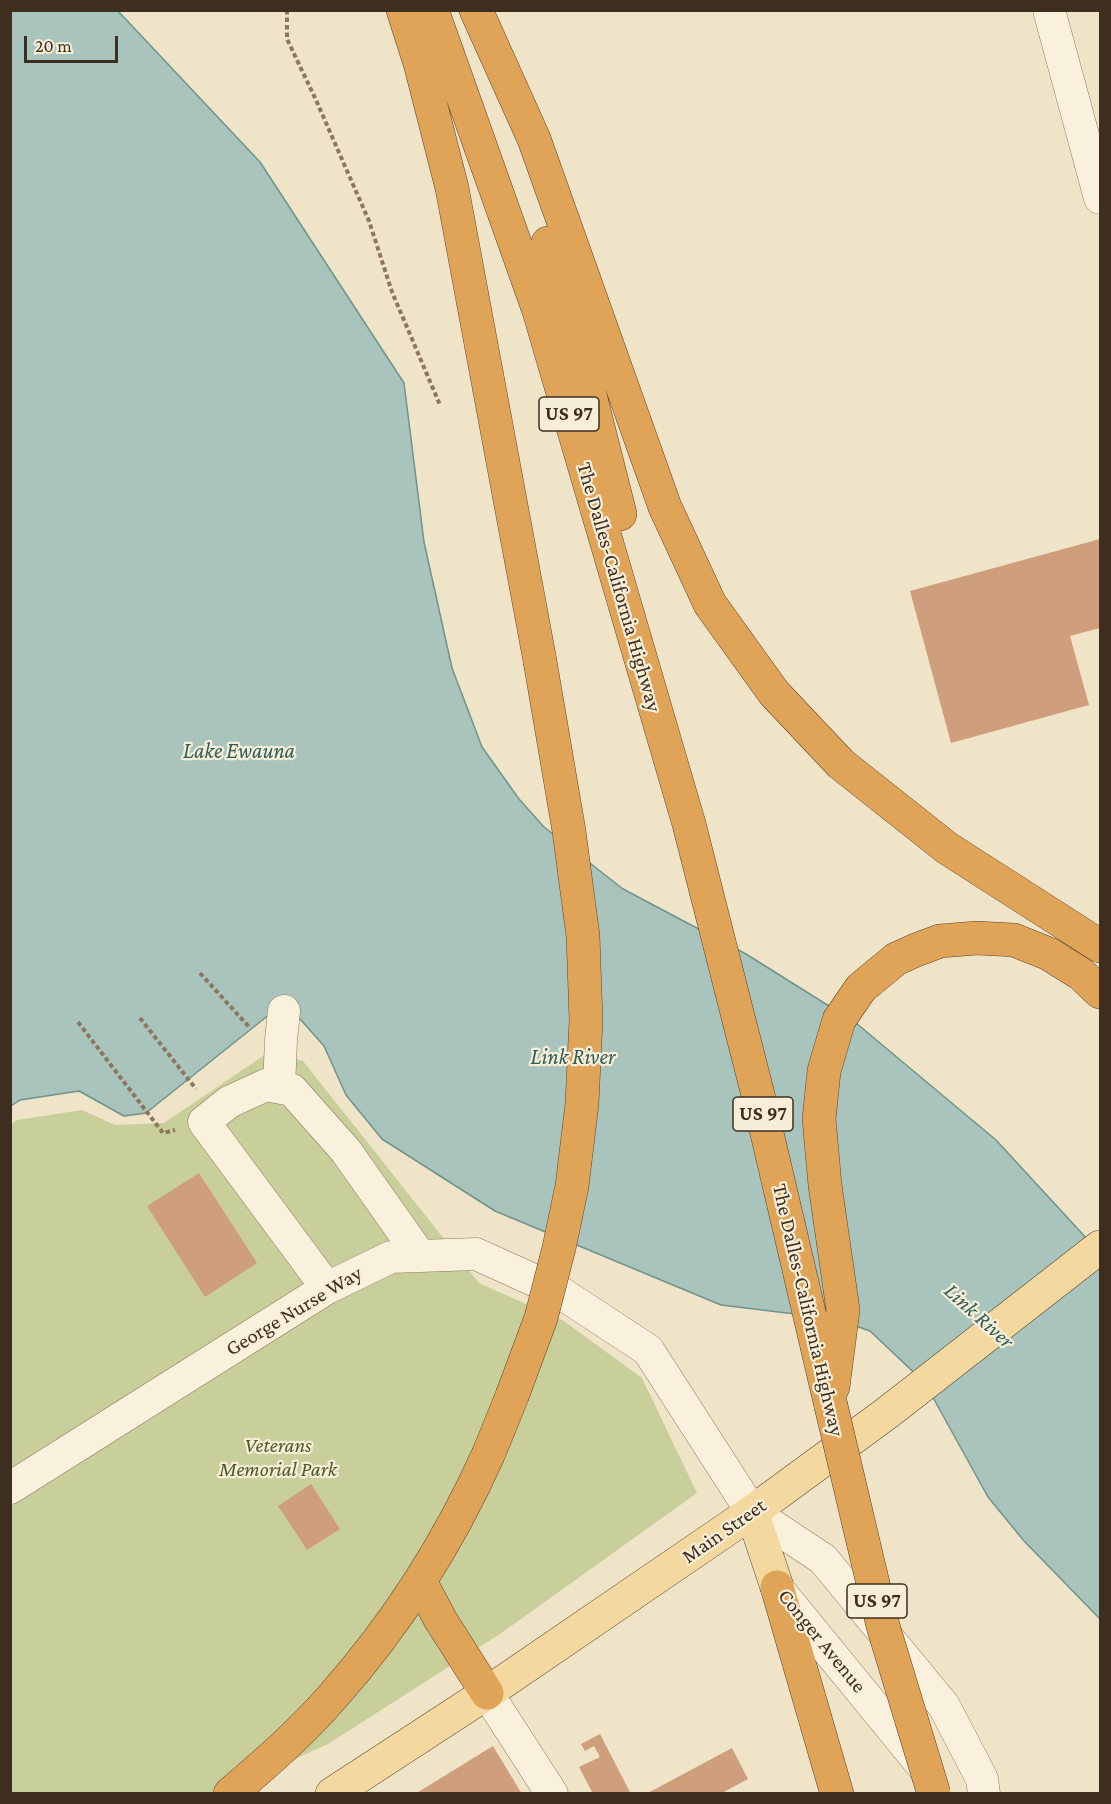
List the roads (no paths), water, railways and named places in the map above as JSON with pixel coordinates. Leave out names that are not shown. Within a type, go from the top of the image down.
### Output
[{"type":"highway","points":[[230,1794],[276,1755],[333,1697],[383,1635],[420,1581],[461,1509],[488,1456],[542,1318],[572,1186],[582,1104],[586,1020],[583,936],[569,831],[540,661],[452,188],[420,63],[403,10]]},
{"type":"highway","name":"The Dalles-California Highway","points":[[432,10],[539,311],[689,824],[758,1095],[883,1626],[912,1728],[934,1794]]},
{"type":"highway","points":[[474,10],[534,139],[665,507],[710,604],[774,693],[841,764],[947,848],[1101,946]]},
{"type":"highway","name":"The Dalles-California Highway","points":[[474,10],[565,296],[649,630],[689,824]]},
{"type":"highway","points":[[831,1407],[843,1310],[825,1185],[819,1119],[824,1071],[840,1020],[861,988],[896,959],[940,941],[977,938],[1014,940],[1049,954],[1081,974],[1101,992]]},
{"type":"highway","points":[[420,1581],[440,1619],[487,1694]]},
{"type":"highway","points":[[777,1587],[837,1794]]},
{"type":"main road","name":"Main Street","points":[[332,1794],[487,1694],[752,1512],[887,1413],[1101,1247]]},
{"type":"main road","name":"Conger Avenue","points":[[752,1512],[777,1587]]},
{"type":"street","points":[[1049,10],[1101,198]]},
{"type":"street","points":[[279,1087],[284,1011]]},
{"type":"street","points":[[327,1288],[209,1118],[229,1102],[266,1085],[292,1090],[346,1150],[420,1256]]},
{"type":"street","name":"George Nurse Way","points":[[10,1488],[327,1288],[391,1257],[476,1254],[558,1291],[648,1350],[752,1512]]},
{"type":"street","points":[[752,1512],[823,1559],[831,1568],[944,1706],[982,1779],[984,1794]]},
{"type":"street","name":"Conger Avenue","points":[[777,1587],[946,1794]]},
{"type":"street","points":[[487,1694],[552,1794]]},
{"type":"water","points":[[11,11],[118,11],[260,162],[404,383],[424,542],[452,668],[482,747],[519,799],[544,827],[623,889],[746,954],[856,1023],[996,1140],[1100,1253],[1100,1619],[1024,1541],[988,1497],[925,1383],[870,1331],[836,1319],[721,1305],[495,1211],[382,1139],[346,1095],[324,1046],[285,1002],[146,1113],[124,1116],[79,1091],[20,1100],[11,1106]]},
{"type":"water label","name":"Lake Ewauna","points":[[239,751]]},
{"type":"water label","name":"Link River","points":[[573,1057]]},
{"type":"water label","name":"Link River","points":[[979,1316]]},
{"type":"park label","name":"Veterans Memorial Park","points":[[278,1458]]}]
